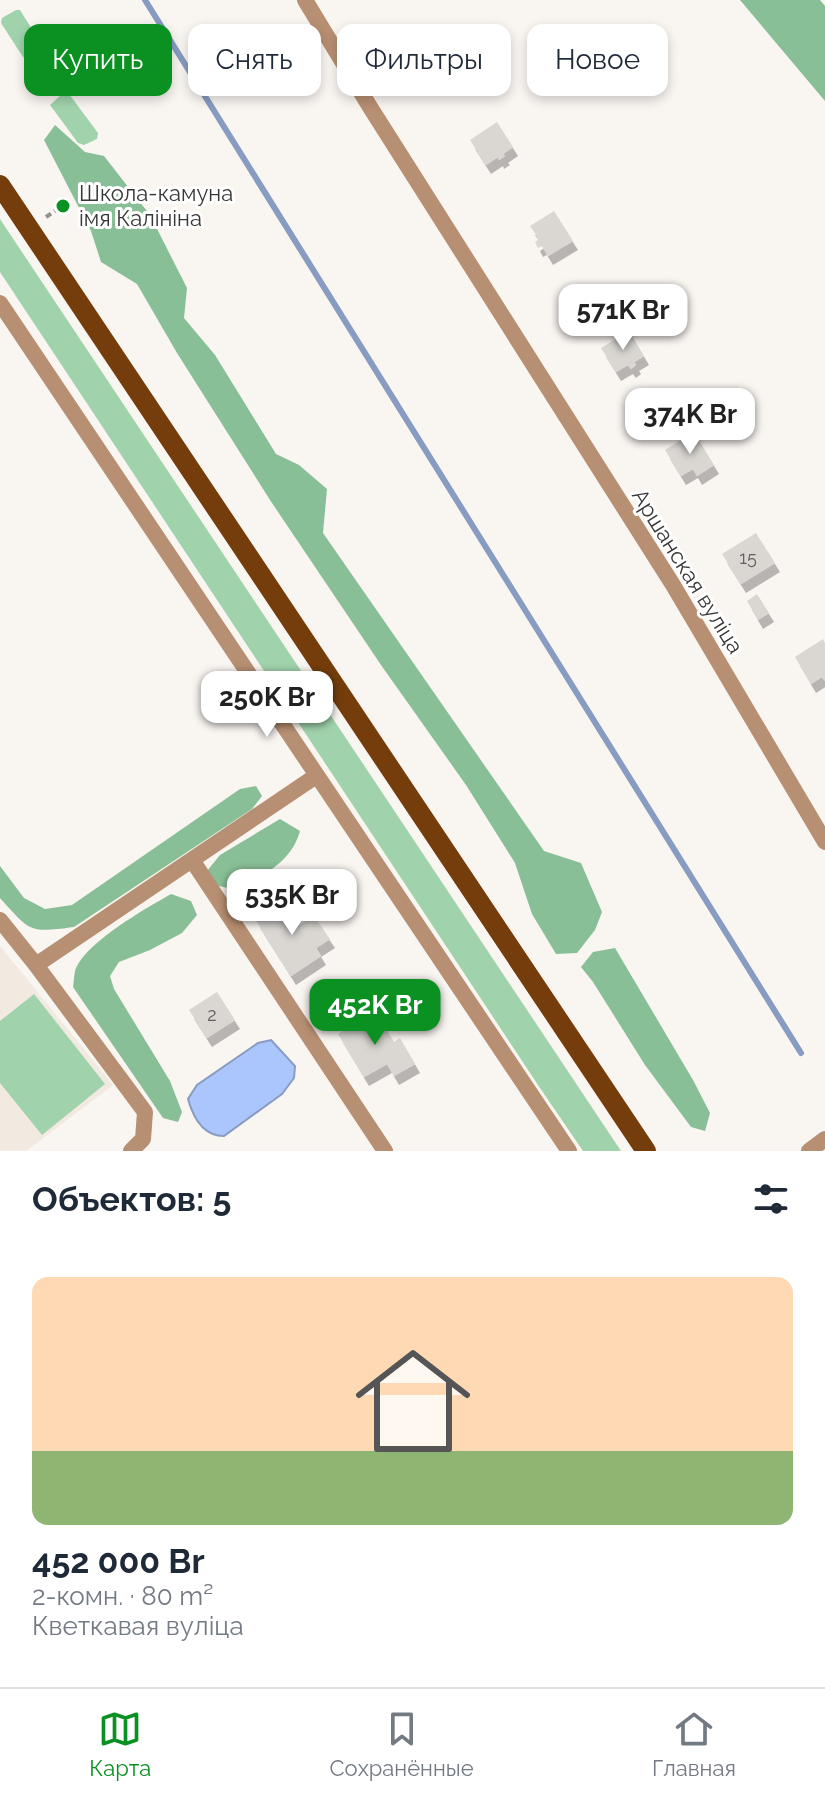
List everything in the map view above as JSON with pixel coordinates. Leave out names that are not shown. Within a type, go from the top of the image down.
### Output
[{"type":"main road","points":[[0,185],[646,1151]]},
{"type":"street","name":"Аршанская вуліца","points":[[305,0],[673,585],[825,842]]},
{"type":"street","points":[[0,303],[569,1151]]},
{"type":"street","points":[[36,965],[316,776]]},
{"type":"street","points":[[192,860],[385,1151]]},
{"type":"street","points":[[0,920],[145,1112],[143,1139],[131,1151]]},
{"type":"street","points":[[809,1151],[825,1139]]},
{"type":"shaded area","points":[[0,946],[113,1085],[26,1151],[0,1151]]},
{"type":"green space","points":[[740,0],[820,0],[825,6],[825,101]]},
{"type":"green space","points":[[20,10],[29,24],[24,24],[24,57],[1,23],[2,18]]},
{"type":"green space","points":[[60,96],[70,96],[98,133],[97,139],[84,145],[78,143],[50,105]]},
{"type":"green space","points":[[55,125],[85,152],[104,156],[150,215],[187,288],[184,318],[215,355],[276,454],[299,465],[327,489],[323,533],[544,851],[581,863],[602,912],[595,930],[577,953],[556,954],[532,914],[515,863],[466,785],[270,500],[137,284],[101,262],[91,231],[44,140]]},
{"type":"green space","points":[[0,219],[621,1151],[583,1151],[540,1088],[0,272]]},
{"type":"green space","points":[[256,786],[262,796],[252,809],[74,927],[31,928],[0,898],[0,866],[24,898],[45,909],[72,905],[240,789]]},
{"type":"green space","points":[[280,819],[300,831],[283,860],[237,890],[214,885],[207,871],[220,855]]},
{"type":"green space","points":[[171,894],[191,901],[197,915],[182,933],[119,962],[110,976],[114,989],[170,1081],[182,1112],[178,1122],[163,1118],[73,987],[76,968],[92,947],[118,926]]},
{"type":"green space","points":[[615,948],[710,1113],[705,1131],[691,1127],[645,1065],[581,967],[593,952]]},
{"type":"green space","points":[[34,994],[105,1084],[42,1135],[0,1083],[0,1021]]},
{"type":"water","points":[[271,1040],[295,1066],[294,1078],[282,1094],[224,1136],[210,1133],[196,1119],[188,1099],[197,1085],[258,1043]]},
{"type":"building","points":[[497,122],[513,147],[499,160],[498,157],[486,165],[470,140]]},
{"type":"building","points":[[554,211],[573,241],[548,256],[542,246],[538,248],[535,242],[539,239],[530,226]]},
{"type":"building","points":[[629,331],[644,356],[634,362],[636,365],[631,369],[628,365],[616,372],[601,348]]},
{"type":"building","points":[[694,432],[714,465],[697,476],[693,469],[681,476],[665,450]]},
{"type":"building","points":[[756,533],[775,563],[741,584],[722,554]]},
{"type":"building","points":[[757,594],[769,613],[758,620],[747,601]]},
{"type":"building","points":[[823,639],[825,681],[822,677],[811,684],[795,657]]},
{"type":"building","points":[[284,900],[300,925],[314,916],[330,939],[316,948],[321,956],[291,976],[255,919]]},
{"type":"building","points":[[217,992],[235,1020],[207,1038],[189,1010]]},
{"type":"building","points":[[376,1012],[394,1042],[400,1038],[415,1064],[394,1076],[387,1064],[364,1077],[338,1034]]},
{"type":"waterway","points":[[145,0],[801,1053]]},
{"type":"place","name":"Школа-камуна імя Калініна","points":[[63,206]]}]
